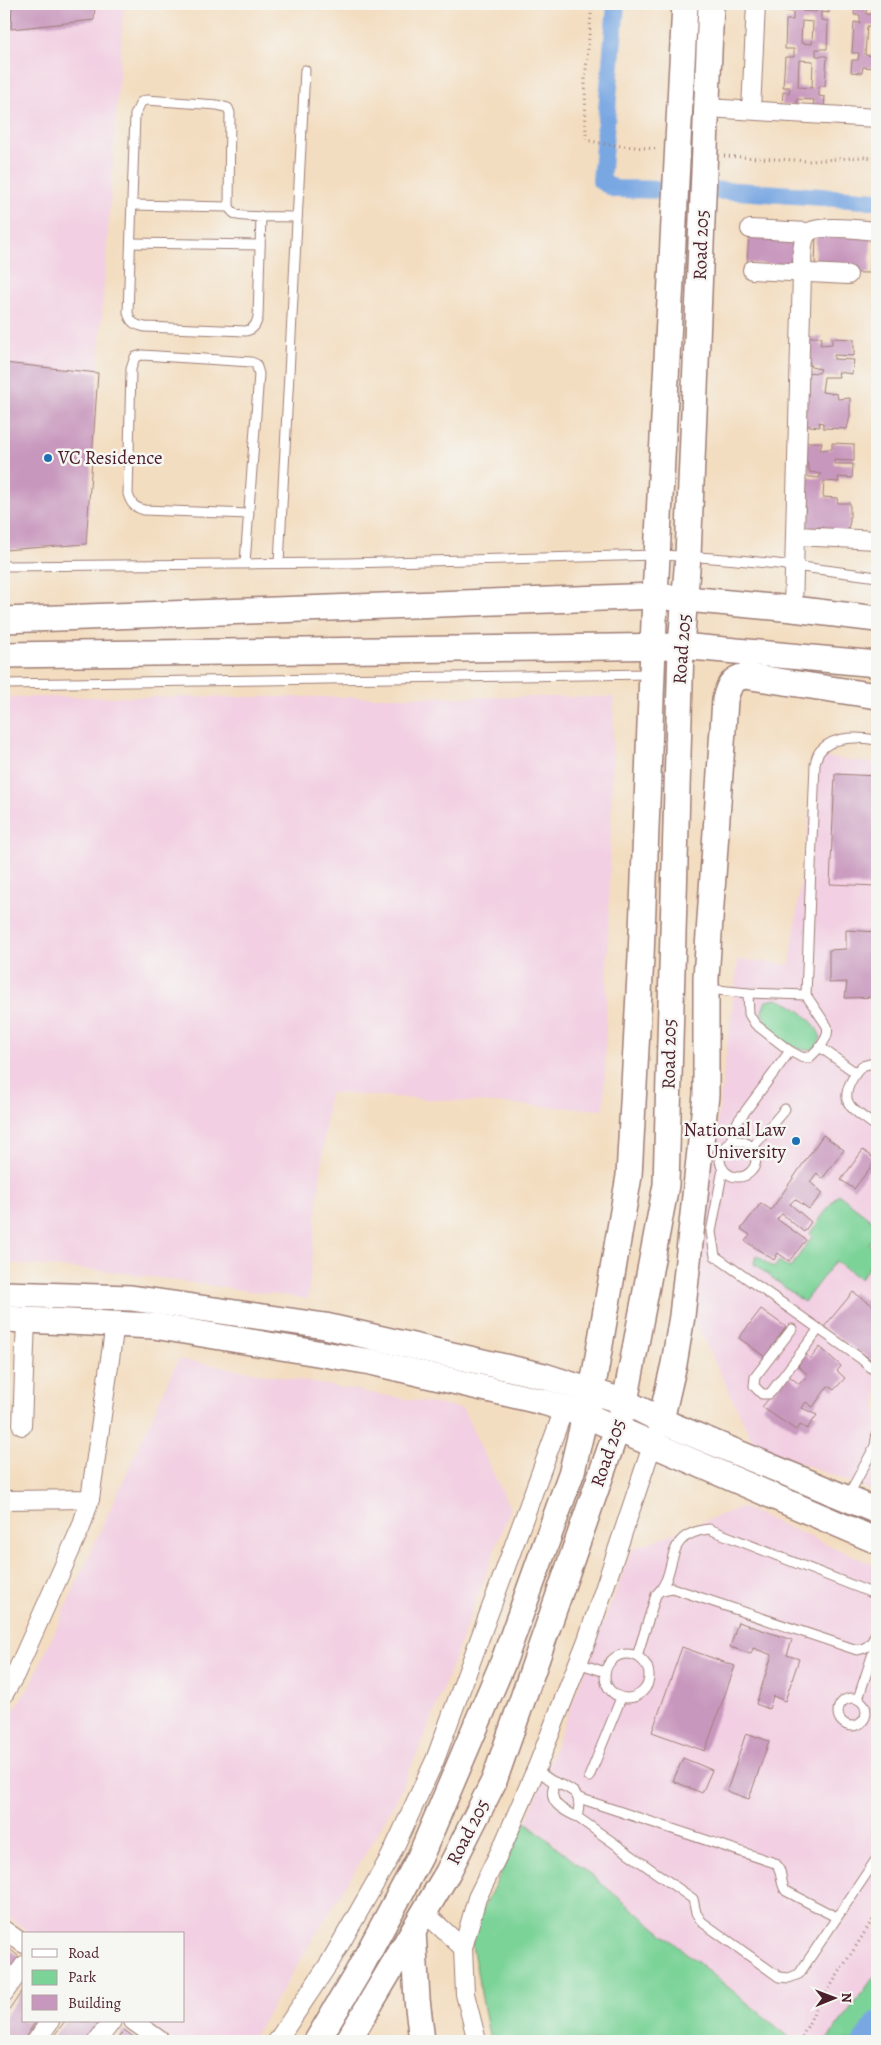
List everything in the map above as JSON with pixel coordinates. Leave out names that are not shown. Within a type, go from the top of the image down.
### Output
[{"type":"main road","name":"Road 205","points":[[319,2041],[420,1857],[504,1660],[572,1471],[575,1412],[591,1391],[629,1176],[641,948],[655,596],[686,4]]},
{"type":"main road","name":"Road 205","points":[[348,2041],[448,1872],[494,1782],[625,1402],[666,1185],[680,646],[688,556],[712,4]]},
{"type":"main road","points":[[4,620],[655,596],[877,619]]},
{"type":"main road","points":[[4,655],[680,646],[877,664]]},
{"type":"main road","points":[[661,1420],[674,1364],[682,1316],[706,1095],[706,989],[725,700],[728,686],[736,678],[744,676],[877,696]]},
{"type":"main road","points":[[4,1294],[131,1298],[325,1326],[544,1376],[625,1402],[661,1420],[877,1512]]},
{"type":"main road","points":[[15,1320],[154,1326],[371,1362],[575,1412],[877,1541]]},
{"type":"main road","points":[[418,1922],[417,1998],[422,2041]]},
{"type":"street","points":[[751,110],[756,4]]},
{"type":"street","points":[[707,108],[877,118]]},
{"type":"street","points":[[750,229],[808,232],[818,228],[877,231]]},
{"type":"street","points":[[793,609],[802,273],[805,238],[808,232]]},
{"type":"street","points":[[752,270],[848,275]]},
{"type":"street","points":[[796,536],[877,540]]},
{"type":"street","points":[[15,1320],[22,1426]]},
{"type":"street","points":[[4,1694],[15,1675],[81,1527],[90,1499],[115,1324]]},
{"type":"street","points":[[277,2041],[330,1962],[390,1858],[435,1760],[575,1412]]},
{"type":"street","points":[[477,2041],[465,1994],[463,1948],[477,1898],[536,1770],[578,1663],[661,1420]]},
{"type":"street","points":[[4,1500],[90,1499]]},
{"type":"street","points":[[418,1922],[463,1948]]},
{"type":"street","points":[[4,1930],[22,1943]]},
{"type":"street","points":[[4,1993],[22,1968]]},
{"type":"street","points":[[36,2041],[49,2022]]},
{"type":"street","points":[[97,2041],[111,2022]]},
{"type":"street","points":[[134,2022],[159,2041]]},
{"type":"lane","points":[[279,563],[305,70]]},
{"type":"lane","points":[[261,216],[258,317],[252,329],[246,331],[145,327],[131,322],[128,313],[135,115],[140,102],[146,100],[218,105],[228,108],[230,114],[229,207],[232,213],[239,216],[261,216],[297,217]]},
{"type":"lane","points":[[132,204],[229,207]]},
{"type":"lane","points":[[131,243],[260,245]]},
{"type":"lane","points":[[246,563],[259,374],[256,364],[151,356],[135,357],[131,369],[130,388],[128,494],[131,502],[136,508],[144,510],[249,514]]},
{"type":"lane","points":[[4,566],[279,563],[657,555],[794,565],[877,577]]},
{"type":"lane","points":[[4,684],[652,674]]},
{"type":"lane","points":[[748,993],[749,1014],[755,1024],[790,1051],[801,1057],[809,1058],[826,1039],[827,1026],[806,995],[815,764],[820,750],[831,742],[860,738],[877,740]]},
{"type":"lane","points":[[706,989],[806,995]]},
{"type":"lane","points":[[820,1047],[856,1073]]},
{"type":"lane","points":[[790,1051],[738,1121],[730,1143],[722,1151],[720,1157],[723,1169],[711,1232],[716,1256],[860,1358],[877,1373]]},
{"type":"lane","points":[[877,1062],[862,1066],[848,1085],[845,1093],[848,1102],[855,1111],[877,1128]]},
{"type":"lane","points":[[752,1148],[785,1109]]},
{"type":"lane","points":[[723,1169],[732,1176],[738,1177],[749,1174],[755,1164],[755,1153],[752,1148],[742,1141],[730,1143]]},
{"type":"lane","points":[[792,1329],[755,1377],[754,1386],[762,1394],[769,1394],[772,1391],[818,1330]]},
{"type":"lane","points":[[846,1499],[876,1447],[877,1433]]},
{"type":"lane","points":[[662,1590],[674,1551],[684,1536],[695,1530],[708,1529],[877,1595]]},
{"type":"lane","points":[[637,1656],[656,1595],[662,1590],[672,1588],[857,1650],[871,1645],[877,1630]]},
{"type":"lane","points":[[858,1699],[877,1641]]},
{"type":"lane","points":[[630,1654],[637,1656],[647,1666],[649,1673],[646,1687],[636,1697],[621,1698],[609,1690],[605,1672],[610,1661],[616,1656],[630,1654]]},
{"type":"lane","points":[[578,1663],[605,1672]]},
{"type":"lane","points":[[589,1777],[621,1698]]},
{"type":"lane","points":[[536,1770],[573,1791],[579,1798],[775,1863],[780,1870],[783,1888],[786,1891],[836,1917]]},
{"type":"lane","points":[[555,1782],[551,1793],[553,1799],[566,1812],[578,1817],[693,1899],[696,1913],[702,1922],[779,1977],[789,1978],[799,1974],[877,1858]]},
{"type":"lane","points":[[578,1817],[580,1808],[579,1798]]},
{"type":"path","points":[[592,4],[585,80],[584,120],[586,140],[678,160]]},
{"type":"path","points":[[704,162],[877,158]]},
{"type":"path","points":[[800,2041],[816,2010],[877,1914]]},
{"type":"shaded area","points":[[4,4],[124,4],[86,544],[4,550]]},
{"type":"shaded area","points":[[4,697],[614,697],[604,1110],[329,1093],[308,1299],[116,1272],[4,1263]]},
{"type":"shaded area","name":"National Law University","points":[[817,756],[877,764],[877,1492],[755,1446],[693,1317],[738,959],[790,965]]},
{"type":"shaded area","points":[[178,1359],[463,1409],[510,1509],[427,1732],[396,1800],[251,2041],[172,2041],[147,2022],[185,2022],[185,1932],[28,1932],[4,1913],[4,1724],[30,1686]]},
{"type":"shaded area","points":[[741,1507],[877,1566],[877,1973],[826,2041],[794,2041],[526,1822],[632,1549]]},
{"type":"green space","points":[[776,999],[803,1013],[814,1025],[821,1038],[814,1048],[803,1050],[796,1048],[770,1030],[764,1021],[762,1011],[766,1001]]},
{"type":"green space","points":[[838,1194],[877,1224],[877,1231],[869,1243],[877,1256],[860,1279],[835,1261],[804,1302],[754,1264],[756,1255],[774,1268],[779,1261],[790,1268],[812,1237],[810,1233]]},
{"type":"green space","points":[[526,1822],[794,2041],[490,2041],[470,1935]]},
{"type":"green space","points":[[877,1973],[877,2041],[826,2041]]},
{"type":"building","points":[[12,4],[95,4],[94,20],[11,29]]},
{"type":"building","points":[[787,4],[802,4],[802,11],[816,12],[817,4],[829,4],[829,13],[821,12],[821,20],[828,21],[827,49],[816,49],[816,56],[827,56],[825,86],[819,86],[819,96],[825,97],[824,107],[813,106],[814,100],[797,99],[797,106],[782,105],[783,92],[789,93],[790,87],[783,87],[785,57],[794,57],[794,49],[785,49],[786,20],[793,20],[793,12],[787,11]],"holes":[[[802,21],[813,22],[812,44],[801,43]],[[799,60],[813,61],[812,88],[798,87]]]},
{"type":"building","points":[[855,4],[867,4],[866,14],[877,14],[877,26],[867,26],[865,55],[877,56],[877,68],[863,67],[862,73],[851,72],[852,60],[858,60],[859,53],[852,53],[854,22],[860,23],[860,15],[854,15]]},
{"type":"building","points":[[816,232],[871,234],[870,273],[815,272]]},
{"type":"building","points":[[749,234],[794,236],[793,266],[747,263]]},
{"type":"building","points":[[802,337],[822,337],[820,345],[832,344],[832,338],[854,339],[854,356],[834,355],[834,359],[854,360],[852,374],[838,372],[839,377],[824,377],[822,392],[837,394],[838,399],[850,398],[850,416],[847,429],[823,428],[823,423],[819,422],[820,427],[799,425],[803,372],[819,373],[821,369],[811,367]]},
{"type":"building","name":"VC Residence","points":[[4,363],[98,373],[86,544],[4,550]]},
{"type":"building","points":[[802,442],[822,442],[820,450],[832,449],[832,443],[854,444],[854,461],[834,460],[834,464],[853,464],[852,478],[838,477],[839,482],[824,481],[823,497],[837,498],[838,503],[850,503],[850,521],[847,533],[823,533],[823,527],[819,527],[820,532],[799,530],[800,513],[805,512],[806,506],[799,505],[803,476],[819,478],[821,474],[810,472],[806,460],[800,460]]},
{"type":"building","points":[[835,774],[877,776],[877,886],[830,884]]},
{"type":"building","points":[[846,930],[877,932],[877,997],[845,998],[847,982],[829,983],[829,950],[846,949]]},
{"type":"building","points":[[823,1135],[844,1150],[822,1179],[817,1173],[810,1182],[823,1193],[809,1209],[795,1199],[790,1204],[811,1222],[804,1232],[782,1214],[777,1219],[806,1240],[789,1261],[778,1253],[774,1260],[745,1241],[750,1235],[741,1229],[761,1203],[771,1210]]},
{"type":"building","points":[[863,1150],[876,1160],[854,1189],[841,1180]]},
{"type":"building","points":[[853,1292],[877,1308],[877,1355],[873,1361],[824,1327]]},
{"type":"building","points":[[761,1309],[786,1327],[765,1357],[739,1338]]},
{"type":"building","points":[[820,1347],[841,1366],[837,1371],[845,1378],[834,1390],[828,1386],[813,1407],[806,1402],[802,1408],[817,1415],[807,1429],[800,1425],[796,1430],[762,1407],[788,1375],[799,1384],[808,1375],[798,1366],[805,1353],[810,1359]]},
{"type":"building","points":[[738,1622],[792,1640],[787,1655],[799,1659],[785,1701],[773,1696],[769,1709],[756,1704],[772,1655],[753,1648],[751,1654],[730,1647]]},
{"type":"building","points":[[682,1647],[735,1666],[705,1751],[652,1732]]},
{"type":"building","points":[[746,1733],[769,1741],[749,1799],[727,1791]]},
{"type":"building","points":[[683,1758],[712,1770],[702,1793],[673,1781]]},
{"type":"building","points":[[4,1944],[22,1959],[22,1964],[4,1988]]},
{"type":"building","points":[[22,1991],[22,2022],[35,2022],[23,2041],[4,2041],[4,2018]]},
{"type":"building","points":[[64,2022],[102,2022],[88,2041],[50,2041]]},
{"type":"building","points":[[124,2030],[139,2041],[116,2041]]},
{"type":"waterway","points":[[616,4],[601,181],[615,189],[738,191],[877,201]]},
{"type":"waterway","points":[[862,2041],[877,2020]]},
{"type":"place","name":"VC Residence","points":[[48,458]]},
{"type":"place","name":"National Law University","points":[[796,1141]]}]
